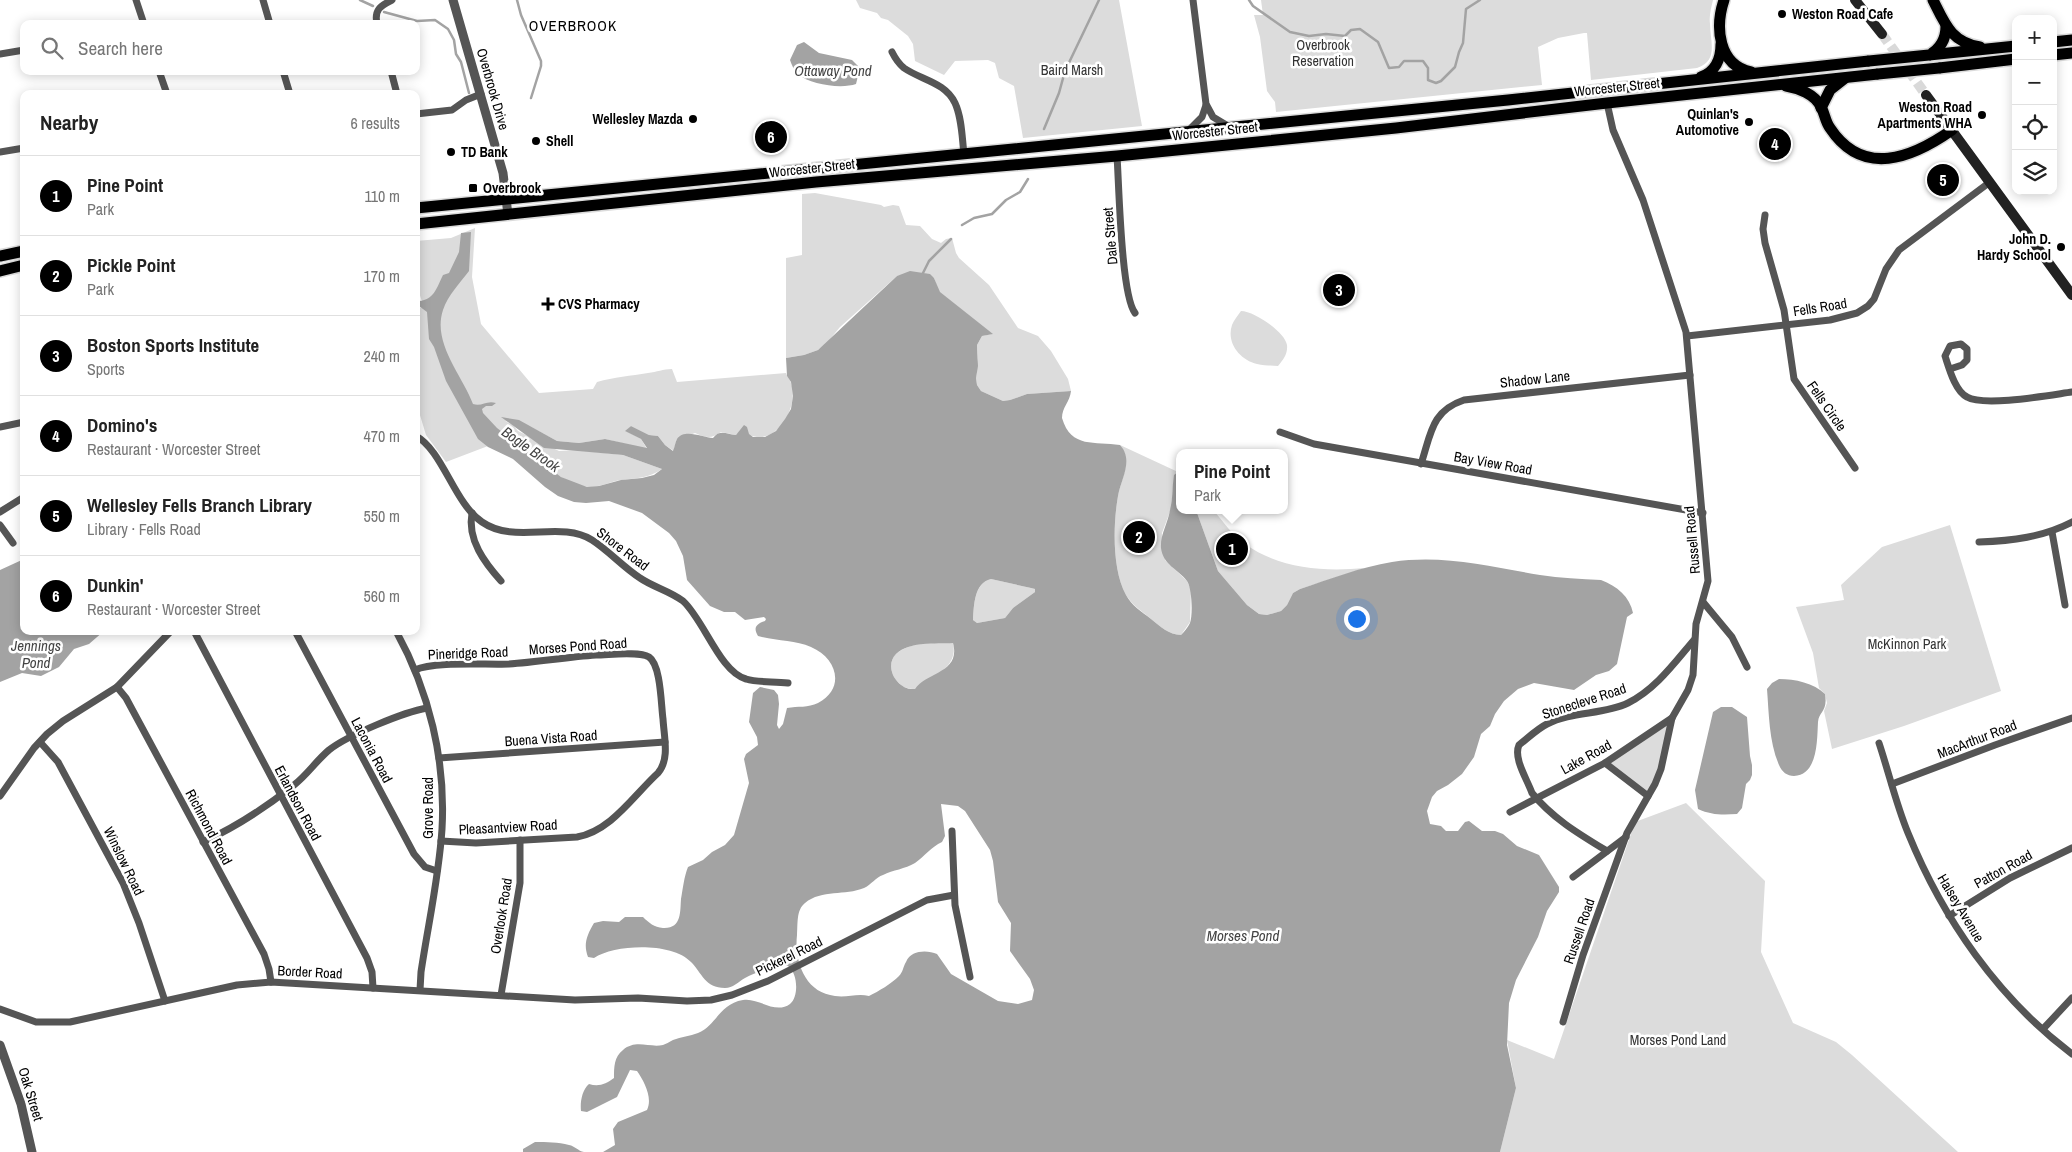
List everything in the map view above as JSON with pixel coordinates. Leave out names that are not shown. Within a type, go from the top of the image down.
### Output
[{"type":"highway","points":[[1724,0],[1720,20],[1722,42],[1728,59],[1734,65],[1746,71],[1762,73]]},
{"type":"highway","points":[[1933,0],[1946,26],[1955,37],[1965,43],[1995,48]]},
{"type":"highway","points":[[1929,55],[1937,50],[1942,43],[1946,26]]},
{"type":"highway","points":[[2057,42],[2072,40]]},
{"type":"highway","points":[[1693,80],[1705,76],[1713,70],[1719,59],[1722,42]]},
{"type":"highway","name":"Worcester Street","points":[[420,208],[1518,99],[2012,46]]},
{"type":"highway","points":[[2057,56],[2072,54]]},
{"type":"highway","name":"Worcester Street","points":[[420,224],[816,182],[1117,156],[1396,128],[1608,102],[2012,59]]},
{"type":"highway","points":[[1822,108],[1824,99],[1831,88],[1852,76]]},
{"type":"highway","points":[[1778,84],[1802,90],[1814,99],[1822,108],[1827,124],[1841,141],[1856,152],[1875,158],[1890,159],[1910,154],[1930,145],[1952,130]]},
{"type":"highway","points":[[0,256],[20,252]]},
{"type":"highway","points":[[0,271],[20,266]]},
{"type":"main road","points":[[1855,0],[1882,34]]},
{"type":"main road","points":[[1926,95],[2072,295]]},
{"type":"street","points":[[136,0],[143,20]]},
{"type":"street","points":[[263,0],[269,20]]},
{"type":"street","points":[[377,20],[376,13],[379,8],[392,0]]},
{"type":"street","name":"Overbrook Drive","points":[[453,0],[504,173],[508,215]]},
{"type":"street","points":[[1193,0],[1206,104],[1213,117],[1230,127]]},
{"type":"street","points":[[0,54],[20,51]]},
{"type":"street","points":[[892,52],[902,66],[933,82],[952,98],[958,112],[964,154]]},
{"type":"street","points":[[160,75],[166,90]]},
{"type":"street","points":[[285,75],[289,90]]},
{"type":"street","points":[[391,75],[396,90]]},
{"type":"street","points":[[420,114],[452,110],[466,100],[481,94]]},
{"type":"street","name":"Russell Road","points":[[1562,1022],[1583,955],[1626,837],[1661,769],[1672,718],[1688,690],[1693,675],[1696,624],[1703,602],[1708,574],[1687,336],[1643,200],[1613,130],[1608,102]]},
{"type":"street","points":[[1187,131],[1202,116],[1206,104]]},
{"type":"street","points":[[0,152],[20,149]]},
{"type":"street","name":"Dale Street","points":[[1117,156],[1121,232],[1129,301],[1135,313]]},
{"type":"street","name":"Fells Road","points":[[1687,336],[1842,318],[1865,309],[1874,299],[1886,268],[1899,250],[1990,182]]},
{"type":"street","name":"Fells Circle","points":[[1765,215],[1763,229],[1765,243],[1783,305],[1791,364],[1796,383],[1855,468]]},
{"type":"street","points":[[1950,369],[1965,397],[1976,401],[1990,402],[2072,392]]},
{"type":"street","name":"Shadow Lane","points":[[1421,464],[1436,417],[1445,408],[1464,400],[1690,375]]},
{"type":"street","points":[[0,427],[20,423]]},
{"type":"street","name":"Bay View Road","points":[[1280,432],[1314,444],[1702,513]]},
{"type":"street","name":"Shore Road","points":[[420,440],[427,446],[472,514],[486,525],[502,530],[529,533],[571,532],[586,537],[642,579],[683,602],[694,614],[724,661],[738,676],[752,680],[788,683]]},
{"type":"street","points":[[0,512],[20,500]]},
{"type":"street","points":[[472,514],[471,527],[480,554],[501,581]]},
{"type":"street","points":[[1979,542],[2001,541],[2052,532],[2072,522]]},
{"type":"street","points":[[0,526],[13,543]]},
{"type":"street","points":[[2052,532],[2065,605]]},
{"type":"street","points":[[1703,602],[1732,637],[1747,667]]},
{"type":"street","points":[[0,796],[40,742],[59,724],[117,687],[167,635]]},
{"type":"street","name":"Erlandson Road","points":[[196,635],[367,958],[372,972],[373,988]]},
{"type":"street","name":"Laconia Road","points":[[297,635],[417,860],[425,867],[437,871]]},
{"type":"street","name":"Grove Road","points":[[398,635],[415,670],[427,708],[439,758],[442,811],[441,841],[421,972],[420,990]]},
{"type":"street","name":"Stonecleve Road","points":[[1535,798],[1518,759],[1517,750],[1519,745],[1548,723],[1628,703],[1644,693],[1664,674],[1695,639]]},
{"type":"street","name":"Morses Pond Road","points":[[522,663],[604,655],[637,654],[652,660],[657,672],[665,742],[664,764],[658,773],[602,827],[577,837]]},
{"type":"street","name":"Pineridge Road","points":[[415,670],[432,666],[522,663]]},
{"type":"street","name":"Richmond Road","points":[[117,687],[126,698],[264,954],[271,982]]},
{"type":"street","points":[[203,842],[239,825],[280,796],[306,775],[330,749],[352,737],[415,711],[427,708]]},
{"type":"street","name":"Lake Road","points":[[1510,812],[1605,763],[1672,718]]},
{"type":"street","name":"MacArthur Road","points":[[1892,784],[2072,718]]},
{"type":"street","name":"Winslow Road","points":[[40,742],[53,754],[58,762],[123,883],[165,1001]]},
{"type":"street","name":"Buena Vista Road","points":[[439,758],[665,742]]},
{"type":"street","name":"Halsey Avenue","points":[[1879,743],[1911,841],[1930,883],[1949,916],[1988,972],[2043,1030],[2072,1054]]},
{"type":"street","points":[[1605,763],[1648,796]]},
{"type":"street","points":[[1535,798],[1551,814],[1607,851]]},
{"type":"street","points":[[952,831],[956,913],[970,977]]},
{"type":"street","name":"Pleasantview Road","points":[[441,841],[469,843],[577,837]]},
{"type":"street","points":[[1573,877],[1626,837]]},
{"type":"street","name":"Overlook Road","points":[[501,995],[520,883],[520,840]]},
{"type":"street","name":"Patton Road","points":[[1949,916],[2024,871],[2072,848]]},
{"type":"street","name":"Pickerel Road","points":[[624,998],[651,998],[687,1002],[711,1000],[753,988],[918,904],[936,897],[954,895]]},
{"type":"street","name":"Border Road","points":[[0,1009],[36,1022],[58,1023],[97,1018],[237,985],[271,982],[581,1000],[624,998]]},
{"type":"street","points":[[2043,1030],[2072,998]]},
{"type":"street","name":"Oak Street","points":[[0,1045],[21,1104],[32,1152]]},
{"type":"green space","name":"Baird Marsh","points":[[856,0],[1119,0],[1142,126],[1023,138],[1014,86],[999,78],[995,63],[988,60],[955,61],[944,75],[915,61],[913,44],[908,36],[888,20],[881,18],[877,13],[860,8]]},
{"type":"green space","name":"Overbrook Reservation","points":[[1261,0],[1713,0],[1710,18],[1712,50],[1708,61],[1697,68],[1591,80],[1587,33],[1584,33],[1558,38],[1538,47],[1542,85],[1276,112],[1275,102],[1267,91],[1260,37],[1254,15],[1263,15]]},
{"type":"green space","points":[[815,193],[884,207],[899,206],[906,225],[920,226],[932,239],[941,243],[946,239],[952,238],[959,258],[989,285],[1018,328],[1038,336],[1051,351],[1068,379],[1071,391],[1027,394],[1003,401],[981,391],[977,385],[976,378],[977,345],[982,336],[992,334],[939,292],[934,278],[923,273],[897,276],[840,327],[826,344],[818,350],[786,358],[786,258],[802,255],[802,194]]},
{"type":"green space","points":[[475,228],[472,277],[481,324],[539,393],[593,389],[597,382],[603,380],[669,369],[672,369],[677,382],[786,373],[791,383],[793,399],[783,424],[770,435],[762,437],[740,432],[736,435],[721,432],[709,437],[695,433],[676,440],[674,451],[665,445],[658,436],[649,435],[631,426],[626,431],[641,439],[647,449],[605,439],[579,443],[557,441],[531,427],[505,421],[513,425],[518,431],[559,451],[576,450],[623,455],[662,469],[648,476],[592,487],[578,485],[567,480],[536,460],[509,438],[446,462],[426,435],[420,415],[420,308],[424,308],[420,296],[420,241],[451,238]]},
{"type":"green space","points":[[1241,311],[1261,318],[1281,334],[1287,345],[1287,351],[1278,366],[1251,362],[1236,350],[1231,338],[1231,332],[1233,323]]},
{"type":"green space","points":[[1120,445],[1176,471],[1171,509],[1162,533],[1165,560],[1187,581],[1191,590],[1190,622],[1181,635],[1165,630],[1138,608],[1128,599],[1121,585],[1116,560],[1115,520],[1118,496],[1126,463],[1124,451]]},
{"type":"green space","points":[[1197,514],[1216,514],[1241,541],[1273,559],[1288,564],[1318,569],[1365,568],[1300,589],[1293,593],[1287,605],[1281,611],[1267,615],[1259,614],[1247,605],[1218,571]]},
{"type":"green space","name":"McKinnon Park","points":[[1950,525],[2001,691],[1904,726],[1832,749],[1824,711],[1827,703],[1825,694],[1819,688],[1813,653],[1796,607],[1844,600],[1841,585],[1882,547]]},
{"type":"green space","points":[[991,579],[1035,589],[1035,592],[1013,608],[1005,618],[977,623],[973,620],[976,596],[981,585]]},
{"type":"green space","points":[[953,643],[954,651],[948,665],[943,671],[915,689],[903,686],[894,677],[891,665],[892,659],[902,650],[915,645]]},
{"type":"green space","points":[[1672,718],[1665,750],[1648,796],[1605,763]]},
{"type":"green space","name":"Morses Pond Land","points":[[1686,803],[1765,881],[1761,952],[1793,1023],[1836,1042],[1958,1152],[1500,1152],[1516,1088],[1507,1040],[1554,1059],[1635,822]]},
{"type":"water","name":"Ottaway Pond","points":[[804,42],[819,53],[852,60],[860,68],[856,84],[843,86],[826,85],[810,81],[798,74],[790,60],[797,45]]},
{"type":"water","name":"Morses Pond","points":[[471,232],[469,271],[454,289],[443,310],[441,322],[442,335],[445,347],[473,404],[496,403],[482,409],[483,413],[497,428],[561,477],[587,487],[642,478],[654,475],[662,469],[623,455],[544,448],[501,417],[519,420],[557,441],[579,443],[605,439],[647,448],[641,439],[625,431],[631,426],[649,435],[658,436],[673,451],[677,439],[685,434],[709,438],[713,438],[721,433],[736,435],[744,425],[753,437],[765,437],[776,431],[791,409],[793,396],[791,382],[787,376],[786,358],[818,350],[897,276],[910,271],[930,274],[934,278],[940,292],[993,334],[982,336],[977,345],[978,366],[976,378],[977,385],[981,391],[1003,401],[1027,394],[1071,391],[1062,418],[1071,435],[1085,442],[1120,445],[1126,457],[1115,520],[1116,560],[1121,585],[1131,602],[1140,611],[1169,632],[1181,635],[1190,623],[1192,614],[1189,584],[1168,563],[1162,554],[1161,548],[1171,506],[1174,475],[1176,474],[1176,514],[1197,514],[1218,571],[1247,605],[1259,614],[1267,615],[1281,611],[1287,605],[1293,593],[1300,589],[1369,567],[1411,560],[1467,562],[1548,576],[1601,580],[1612,585],[1622,593],[1629,602],[1633,613],[1627,617],[1617,664],[1609,671],[1596,675],[1574,690],[1534,683],[1518,689],[1504,701],[1495,714],[1490,726],[1481,734],[1474,757],[1462,774],[1437,791],[1432,797],[1427,811],[1430,824],[1441,826],[1446,831],[1458,831],[1465,822],[1469,821],[1482,831],[1495,831],[1503,834],[1517,846],[1539,855],[1559,887],[1559,892],[1547,911],[1538,937],[1516,980],[1509,1003],[1507,1045],[1516,1088],[1500,1152],[603,1152],[615,1145],[613,1129],[618,1122],[647,1110],[649,1105],[647,1090],[642,1080],[637,1071],[630,1070],[617,1097],[587,1112],[581,1111],[582,1096],[585,1089],[589,1084],[602,1084],[614,1078],[616,1059],[623,1050],[638,1044],[663,1045],[698,1033],[710,1025],[723,1010],[735,1002],[749,1000],[772,1007],[784,1007],[793,1001],[796,985],[791,969],[788,966],[779,966],[745,978],[728,988],[718,987],[708,983],[691,962],[682,956],[657,948],[629,948],[603,953],[594,958],[588,957],[586,940],[589,932],[594,923],[603,921],[619,922],[625,917],[643,917],[657,927],[669,928],[674,926],[680,914],[683,887],[688,867],[703,860],[712,852],[725,845],[734,835],[749,783],[744,759],[746,754],[758,745],[757,737],[749,722],[753,693],[760,687],[774,690],[778,695],[777,725],[779,729],[783,724],[787,708],[814,705],[827,697],[835,682],[835,674],[827,658],[811,647],[758,636],[756,629],[759,623],[765,621],[764,617],[745,620],[735,612],[724,612],[710,606],[687,580],[683,556],[676,541],[669,533],[642,513],[609,501],[574,502],[558,496],[513,459],[488,447],[478,439],[446,381],[434,347],[429,339],[427,312],[420,307],[420,301],[432,295],[443,275],[449,273],[459,252],[461,233]],"holes":[[[991,579],[1035,589],[1035,592],[1013,608],[1005,618],[977,623],[973,620],[976,595],[985,581]],[[953,643],[954,653],[948,666],[920,683],[915,689],[903,686],[894,677],[891,665],[892,659],[902,650],[915,645]],[[941,804],[958,806],[965,811],[990,850],[998,902],[1011,923],[1010,951],[1030,979],[1034,990],[1032,1000],[1018,1004],[998,1001],[951,974],[937,954],[929,952],[920,952],[912,955],[908,958],[899,976],[869,996],[835,996],[825,994],[816,989],[804,974],[797,955],[798,918],[802,906],[819,896],[864,888],[880,876],[911,865],[919,860],[942,842],[945,836]]]},
{"type":"water","name":"Jennings Pond","points":[[20,561],[20,635],[99,635],[89,644],[74,649],[59,667],[41,676],[22,673],[0,682],[0,570]]},
{"type":"water","points":[[1779,679],[1804,682],[1821,690],[1825,694],[1826,700],[1818,722],[1815,755],[1812,763],[1808,770],[1794,776],[1783,772],[1780,767],[1771,737],[1767,689]]},
{"type":"water","points":[[1721,707],[1732,707],[1747,717],[1752,775],[1746,784],[1742,808],[1737,814],[1717,814],[1698,809],[1695,790],[1713,712]]},
{"type":"water","points":[[535,1142],[565,1144],[584,1152],[523,1152],[523,1149]]},
{"type":"waterway","points":[[360,0],[373,6]]},
{"type":"waterway","name":"Bogle Brook","points":[[517,0],[521,15],[541,61],[531,98]]},
{"type":"waterway","points":[[1044,129],[1059,93],[1065,71],[1099,0]]},
{"type":"waterway","points":[[1249,0],[1253,6],[1290,32],[1309,36],[1326,34],[1345,36],[1351,30],[1360,29],[1378,42],[1389,68],[1399,67],[1404,61],[1423,61],[1428,68],[1428,80],[1436,83],[1441,81],[1455,67],[1463,43],[1466,9],[1480,0]]},
{"type":"waterway","points":[[384,12],[413,20]]},
{"type":"waterway","points":[[420,21],[435,20],[448,29],[454,40],[456,54],[461,62],[469,93]]},
{"type":"waterway","points":[[962,225],[974,218],[992,214],[1006,200],[1020,192],[1028,179]]},
{"type":"waterway","points":[[923,273],[929,261],[951,239]]},
{"type":"tunnel","points":[[1882,34],[1926,95]]},
{"type":"place","name":"Weston Road Cafe","points":[[1782,14]]},
{"type":"place","name":"Weston Road Apartments WHA","points":[[1982,115]]},
{"type":"place","name":"Wellesley Mazda","points":[[693,119]]},
{"type":"place","name":"Quinlan's Automotive","points":[[1749,122]]},
{"type":"place","name":"Dunkin'","points":[[771,137]]},
{"type":"place","name":"Shell","points":[[536,141]]},
{"type":"place","name":"Domino's","points":[[1775,144]]},
{"type":"place","name":"TD Bank","points":[[451,152]]},
{"type":"place","name":"Wellesley Fells Branch Library","points":[[1943,180]]},
{"type":"place","name":"Overbrook","points":[[473,188]]},
{"type":"place","name":"John D. Hardy School","points":[[2061,247]]},
{"type":"place","name":"Boston Sports Institute","points":[[1339,290]]},
{"type":"place","name":"CVS Pharmacy","points":[[548,304]]},
{"type":"place","name":"Pickle Point","points":[[1139,537]]},
{"type":"place","name":"Pine Point","points":[[1232,549]]},
{"type":"district","name":"OVERBROOK","points":[[573,25]]}]
